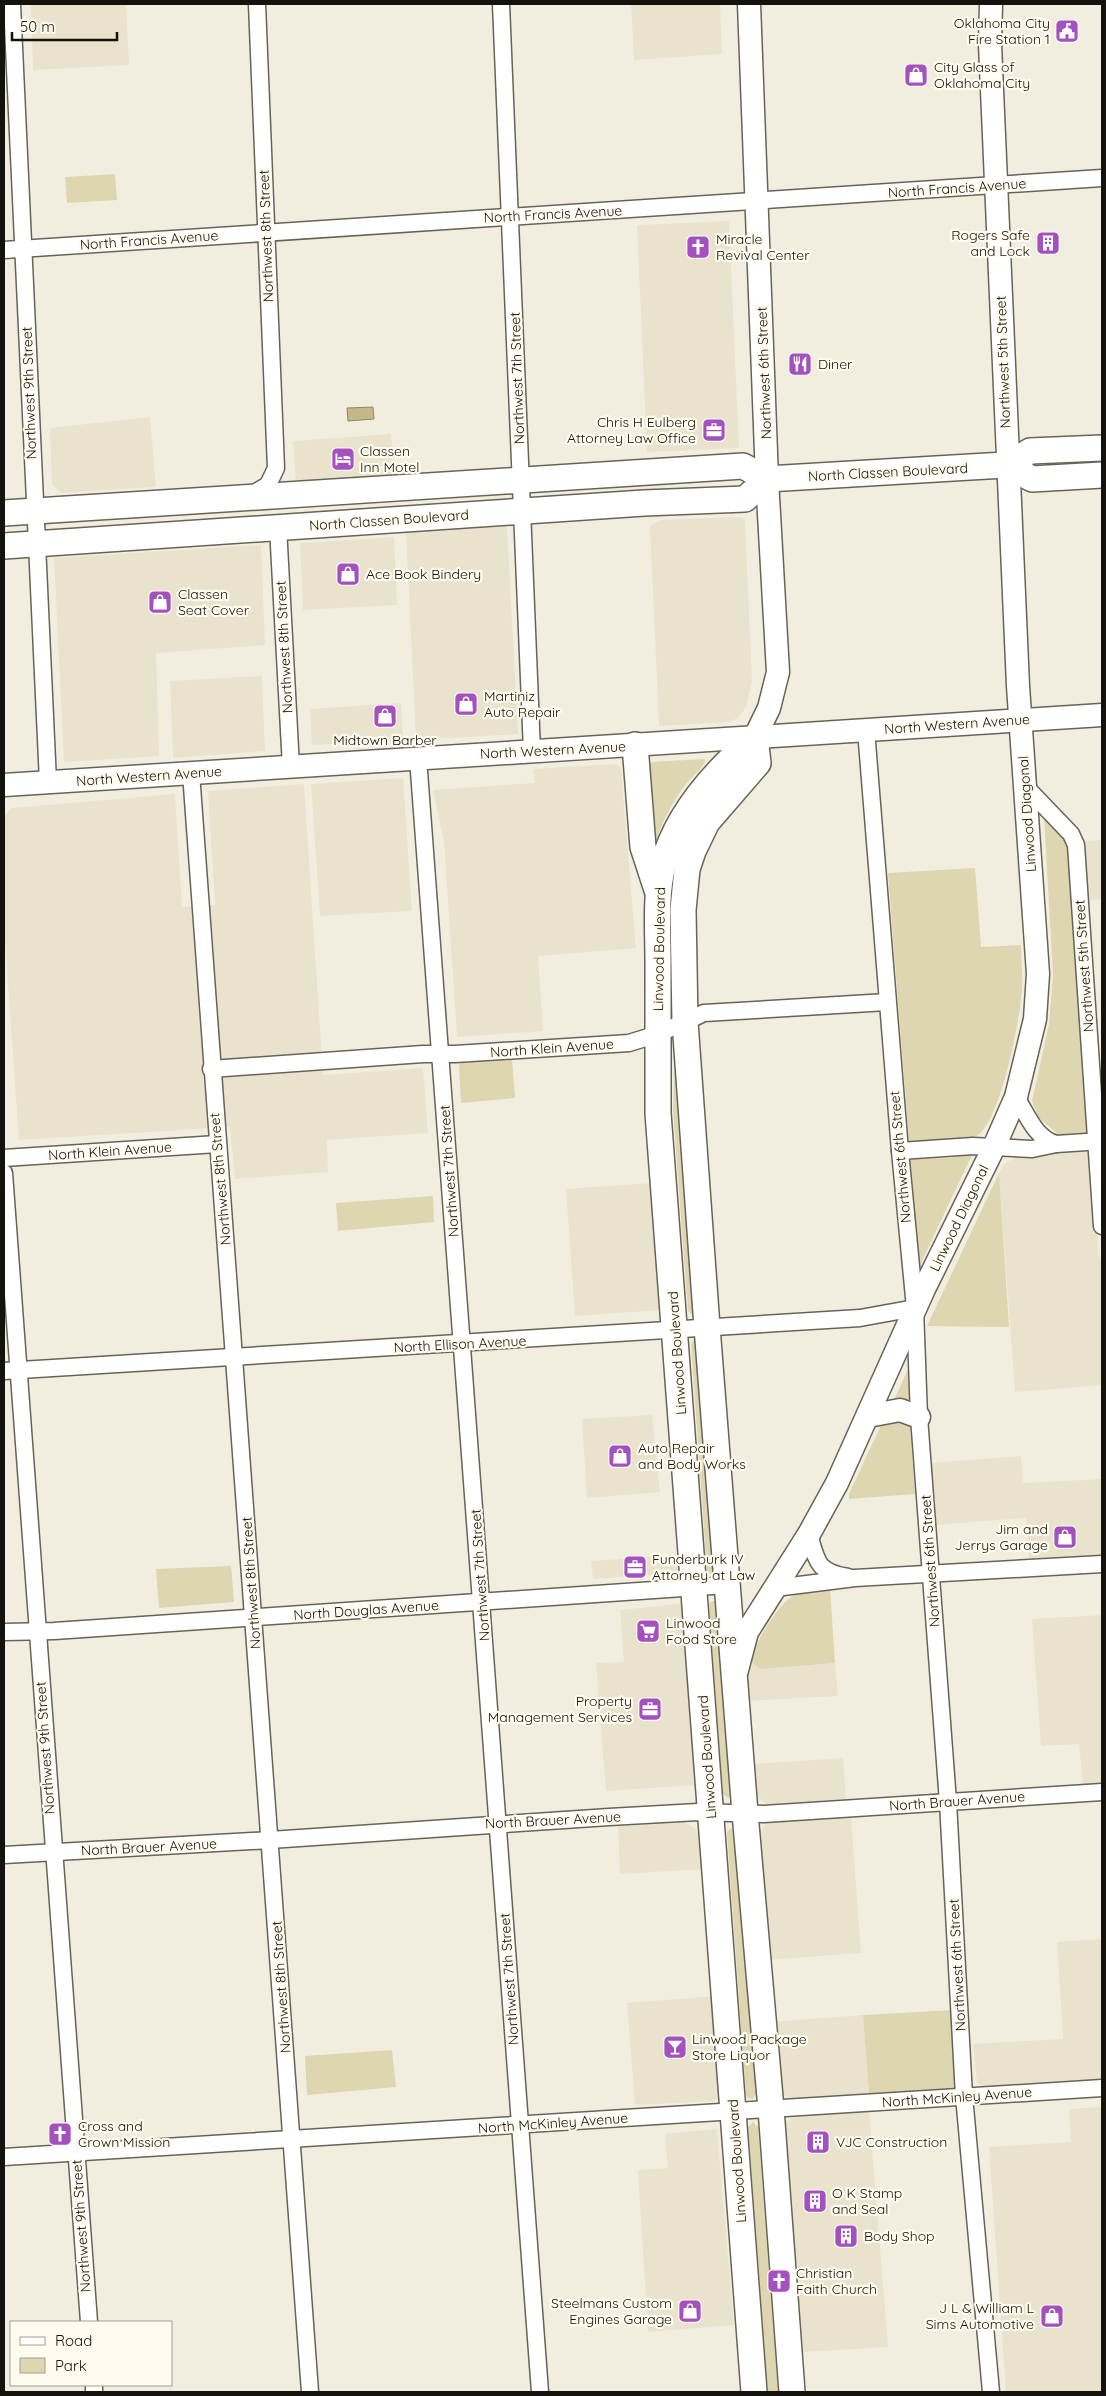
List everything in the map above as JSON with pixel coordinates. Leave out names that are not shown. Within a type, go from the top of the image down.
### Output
[{"type":"main road","name":"Northwest 6th Street","points":[[749,4],[768,479],[778,672],[769,708],[754,737]]},
{"type":"main road","name":"Northwest 5th Street","points":[[991,4],[990,44],[1020,720]]},
{"type":"main road","name":"North Classen Boulevard","points":[[4,546],[278,527],[745,499],[768,479],[1008,465],[1030,451],[1102,448]]},
{"type":"main road","points":[[1008,465],[1032,479],[1102,474]]},
{"type":"main road","points":[[4,513],[743,466],[768,479]]},
{"type":"main road","name":"North Western Avenue","points":[[4,785],[1102,715]]},
{"type":"main road","name":"Linwood Diagonal","points":[[735,1678],[747,1632],[809,1534],[837,1484],[915,1308],[994,1147],[1016,1097],[1035,1019],[1038,974],[1020,720]]},
{"type":"main road","name":"Linwood Boulevard","points":[[754,737],[726,761],[682,819],[663,866],[659,894],[658,1034],[658,1113],[676,1330],[754,2392]]},
{"type":"main road","name":"Linwood Boulevard","points":[[754,737],[758,763],[707,822],[695,845],[687,869],[683,910],[685,1022],[706,1327],[771,2110],[792,2392]]},
{"type":"main road","points":[[635,745],[643,847],[659,894]]},
{"type":"main road","points":[[868,1416],[900,1410],[919,1417]]},
{"type":"street","name":"Northwest 9th Street","points":[[12,4],[35,543],[48,782]]},
{"type":"street","name":"Northwest 8th Street","points":[[257,4],[276,468]]},
{"type":"street","name":"Northwest 7th Street","points":[[501,4],[532,751]]},
{"type":"street","name":"North Francis Avenue","points":[[4,250],[1102,178]]},
{"type":"street","points":[[276,468],[285,484],[298,493]]},
{"type":"street","points":[[247,497],[268,485],[276,468]]},
{"type":"street","name":"Northwest 8th Street","points":[[278,527],[291,767]]},
{"type":"street","name":"Northwest 6th Street","points":[[866,730],[887,1002],[915,1308],[919,1417],[948,1802],[964,2096],[991,2392]]},
{"type":"street","name":"Northwest 7th Street","points":[[418,758],[483,1603],[497,1824],[540,2392]]},
{"type":"street","name":"Northwest 8th Street","points":[[191,773],[211,1069],[254,1617],[310,2392]]},
{"type":"street","name":"Northwest 5th Street","points":[[1025,786],[1071,834],[1076,845],[1099,1141],[1102,1226]]},
{"type":"street","name":"North Klein Avenue","points":[[211,1069],[629,1043],[658,1034],[704,1013],[887,1002]]},
{"type":"street","points":[[1016,1097],[1036,1130],[1051,1143],[1056,1144]]},
{"type":"street","points":[[900,1151],[994,1147],[1032,1148],[1099,1141]]},
{"type":"street","name":"North Klein Avenue","points":[[4,1158],[217,1144]]},
{"type":"street","name":"Northwest 9th Street","points":[[4,1173],[11,1371],[37,1631],[89,2321]]},
{"type":"street","name":"North Ellison Avenue","points":[[11,1371],[860,1318],[915,1308]]},
{"type":"street","points":[[809,1534],[817,1563],[822,1569],[829,1573],[855,1578]]},
{"type":"street","points":[[775,1588],[855,1578],[1102,1564]]},
{"type":"street","name":"North Douglas Avenue","points":[[4,1632],[483,1603],[727,1585]]},
{"type":"street","name":"North Brauer Avenue","points":[[4,1855],[270,1840],[497,1824],[711,1812],[745,1814],[1102,1792]]},
{"type":"street","name":"North McKinley Avenue","points":[[4,2157],[1102,2088]]},
{"type":"shaded area","points":[[31,4],[126,4],[129,65],[33,70]]},
{"type":"shaded area","points":[[631,4],[720,4],[722,54],[634,60]]},
{"type":"shaded area","points":[[729,221],[739,448],[647,452],[637,225]]},
{"type":"shaded area","points":[[373,407],[374,419],[348,421],[347,408]]},
{"type":"shaded area","points":[[150,417],[156,487],[62,493],[52,485],[50,428]]},
{"type":"shaded area","name":"Classen Inn Motel","points":[[391,434],[393,477],[296,484],[293,441]]},
{"type":"shaded area","points":[[740,517],[745,520],[752,681],[746,708],[738,718],[729,722],[659,726],[650,526],[661,520]]},
{"type":"shaded area","points":[[507,526],[518,734],[416,740],[406,531]]},
{"type":"shaded area","name":"Ace Book Bindery","points":[[394,537],[397,605],[303,610],[300,543]]},
{"type":"shaded area","name":"Classen Seat Cover","points":[[261,545],[265,645],[156,653],[159,756],[64,762],[54,558]]},
{"type":"shaded area","points":[[262,676],[265,751],[173,758],[170,681]]},
{"type":"shaded area","points":[[401,703],[403,740],[312,745],[310,709]]},
{"type":"shaded area","points":[[617,764],[621,768],[636,948],[538,956],[543,1031],[457,1037],[444,842],[433,790],[535,783],[533,769]]},
{"type":"shaded area","points":[[403,778],[412,911],[320,916],[311,784]]},
{"type":"shaded area","points":[[304,784],[323,1075],[423,1068],[428,1133],[327,1140],[328,1172],[235,1179],[230,1127],[19,1140],[4,929],[4,817],[11,808],[175,794],[182,907],[215,905],[208,791]]},
{"type":"shaded area","points":[[1102,840],[1102,899],[1086,901],[1082,841]]},
{"type":"shaded area","points":[[1081,1150],[1089,1153],[1092,1158],[1099,1257],[1102,1257],[1102,1385],[1015,1392],[999,1173],[1004,1164],[1016,1157],[1028,1154]]},
{"type":"shaded area","points":[[652,1183],[661,1310],[575,1316],[566,1189]]},
{"type":"shaded area","name":"Auto Repair and Body Works","points":[[652,1415],[660,1492],[587,1498],[582,1419]]},
{"type":"shaded area","points":[[1021,1456],[1023,1483],[1102,1479],[1102,1555],[1029,1559],[1026,1518],[935,1525],[930,1463]]},
{"type":"shaded area","name":"Funderburk IV Attorney at Law","points":[[677,1555],[678,1573],[593,1579],[591,1561]]},
{"type":"shaded area","points":[[686,1603],[697,1785],[606,1791],[596,1663],[624,1662],[620,1610]]},
{"type":"shaded area","points":[[1102,1615],[1102,1784],[1083,1785],[1079,1744],[1041,1746],[1032,1619]]},
{"type":"shaded area","points":[[748,1660],[762,1669],[835,1663],[838,1696],[748,1701],[746,1670]]},
{"type":"shaded area","points":[[843,1758],[846,1801],[774,1805],[764,1803],[757,1796],[753,1764]]},
{"type":"shaded area","points":[[851,1817],[861,1953],[767,1960],[758,1838],[760,1831],[766,1824],[773,1822]]},
{"type":"shaded area","points":[[683,1821],[702,1834],[704,1869],[620,1874],[618,1826]]},
{"type":"shaded area","points":[[1102,1939],[1102,2080],[986,2087],[977,2083],[973,2044],[1063,2039],[1057,1942]]},
{"type":"shaded area","name":"Linwood Package Store Liquor","points":[[716,1996],[724,2091],[714,2101],[635,2105],[627,2003]]},
{"type":"shaded area","points":[[863,2015],[869,2094],[798,2100],[782,2095],[772,2022]]},
{"type":"shaded area","name":"J L & William L Sims Automotive","points":[[1102,2107],[1102,2392],[1006,2392],[989,2147],[1071,2142],[1069,2109]]},
{"type":"shaded area","points":[[869,2110],[888,2347],[803,2352],[783,2125],[793,2117]]},
{"type":"shaded area","points":[[717,2129],[734,2325],[648,2332],[638,2170],[668,2168],[665,2134]]},
{"type":"green space","points":[[115,174],[117,200],[67,203],[65,177]]},
{"type":"green space","points":[[705,759],[703,765],[687,783],[671,806],[653,848],[646,767],[652,762]]},
{"type":"green space","points":[[1044,817],[1067,838],[1088,1132],[1084,1134],[1059,1135],[1038,1117],[1032,1101],[1049,1024],[1053,975]]},
{"type":"green space","points":[[975,868],[981,947],[1021,945],[1021,1002],[1007,1070],[992,1114],[983,1129],[974,1137],[952,1140],[909,1141],[888,873]]},
{"type":"green space","points":[[675,1041],[694,1316],[688,1311],[673,1110]]},
{"type":"green space","points":[[512,1059],[515,1098],[461,1103],[459,1063]]},
{"type":"green space","points":[[973,1153],[919,1267],[908,1162],[913,1159],[950,1158]]},
{"type":"green space","points":[[999,1173],[1009,1327],[927,1326]]},
{"type":"green space","points":[[433,1196],[434,1222],[338,1231],[336,1203]]},
{"type":"green space","points":[[695,1338],[698,1338],[714,1576],[707,1571],[691,1344]]},
{"type":"green space","points":[[910,1365],[912,1365],[908,1403],[893,1402]]},
{"type":"green space","points":[[889,1417],[908,1423],[910,1426],[915,1494],[849,1499],[849,1494],[881,1425]]},
{"type":"green space","points":[[231,1566],[234,1602],[159,1608],[156,1569]]},
{"type":"green space","points":[[830,1589],[835,1663],[761,1669],[748,1660],[768,1624],[788,1599],[812,1590]]},
{"type":"green space","points":[[716,1600],[734,1795],[728,1798],[723,1794],[709,1603]]},
{"type":"green space","points":[[731,1828],[737,1833],[756,2094],[752,2099],[747,2097],[746,2094],[727,1832]]},
{"type":"green space","points":[[955,2010],[958,2089],[869,2094],[863,2015]]},
{"type":"green space","points":[[392,2050],[396,2087],[307,2095],[305,2056]]},
{"type":"green space","points":[[753,2122],[758,2127],[778,2392],[768,2392],[748,2127]]},
{"type":"place","name":"Oklahoma City Fire Station 1","points":[[1067,31]]},
{"type":"place","name":"City Glass of Oklahoma City","points":[[916,75]]},
{"type":"place","name":"Rogers Safe and Lock","points":[[1048,243]]},
{"type":"place","name":"Miracle Revival Center","points":[[698,247]]},
{"type":"place","name":"Diner","points":[[800,364]]},
{"type":"place","name":"Chris H Eulberg Attorney Law Office","points":[[714,430]]},
{"type":"place","name":"Classen Inn Motel","points":[[343,459]]},
{"type":"place","name":"Ace Book Bindery","points":[[348,574]]},
{"type":"place","name":"Classen Seat Cover","points":[[160,602]]},
{"type":"place","name":"Martiniz Auto Repair","points":[[466,704]]},
{"type":"place","name":"Midtown Barber","points":[[385,716]]},
{"type":"place","name":"Auto Repair and Body Works","points":[[620,1456]]},
{"type":"place","name":"Jim and Jerrys Garage","points":[[1065,1537]]},
{"type":"place","name":"Funderburk IV Attorney at Law","points":[[635,1567]]},
{"type":"place","name":"Linwood Food Store","points":[[648,1631]]},
{"type":"place","name":"Property Management Services","points":[[650,1709]]},
{"type":"place","name":"Linwood Package Store Liquor","points":[[675,2047]]},
{"type":"place","name":"Cross and Crown Mission","points":[[60,2134]]},
{"type":"place","name":"VJC Construction","points":[[818,2142]]},
{"type":"place","name":"O K Stamp and Seal","points":[[815,2201]]},
{"type":"place","name":"Body Shop","points":[[846,2236]]},
{"type":"place","name":"Christian Faith Church","points":[[779,2281]]},
{"type":"place","name":"Steelmans Custom Engines Garage","points":[[690,2311]]},
{"type":"place","name":"J L & William L Sims Automotive","points":[[1052,2316]]}]
